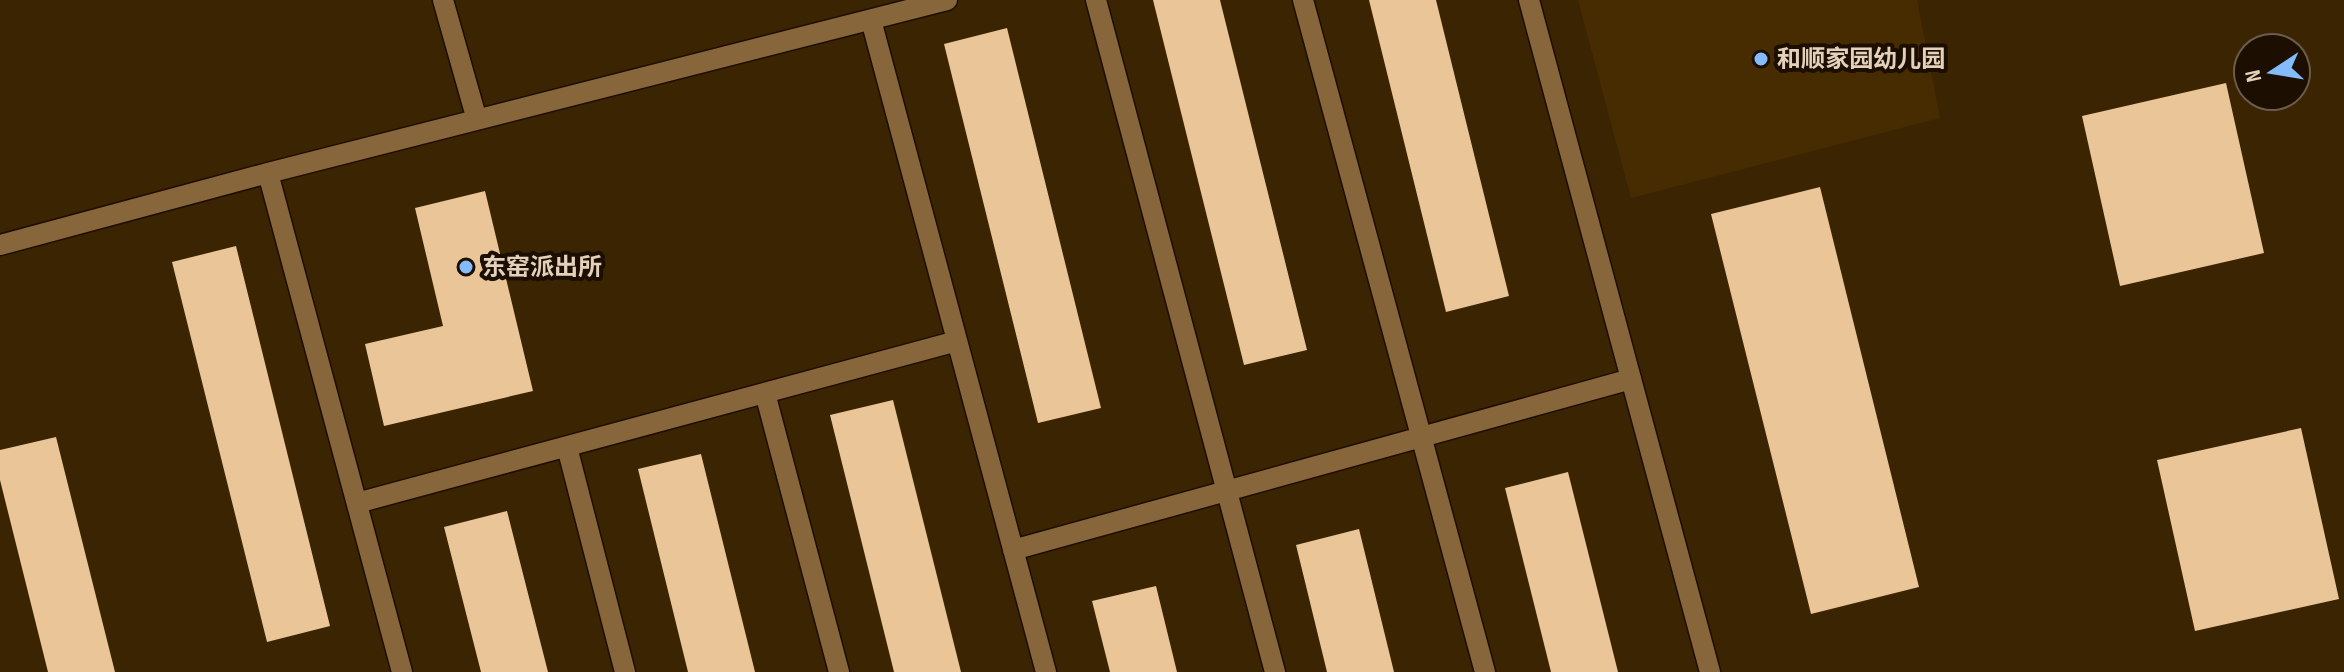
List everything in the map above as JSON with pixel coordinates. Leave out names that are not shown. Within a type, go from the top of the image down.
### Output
[{"type":"street","points":[[443,0],[477,120]]},
{"type":"street","points":[[0,245],[268,173],[947,0]]},
{"type":"street","points":[[1096,0],[1275,672]]},
{"type":"street","points":[[1303,0],[1485,672]]},
{"type":"street","points":[[1529,0],[1710,672]]},
{"type":"street","points":[[871,20],[1046,672]]},
{"type":"street","points":[[268,173],[402,672]]},
{"type":"street","points":[[357,503],[957,341]]},
{"type":"street","points":[[1013,550],[1631,379]]},
{"type":"street","points":[[765,393],[839,672]]},
{"type":"street","points":[[567,447],[625,672]]},
{"type":"shaded area","name":"和顺家园幼儿园","points":[[1578,0],[1917,0],[1940,118],[1631,198]]},
{"type":"building","points":[[1153,0],[1220,0],[1307,350],[1244,365]]},
{"type":"building","points":[[1369,0],[1436,0],[1509,296],[1446,312]]},
{"type":"building","points":[[1007,28],[1101,408],[1038,423],[944,44]]},
{"type":"building","points":[[2226,83],[2264,253],[2120,286],[2082,116]]},
{"type":"building","points":[[1820,187],[1919,587],[1811,614],[1711,214]]},
{"type":"building","name":"东窑派出所","points":[[485,191],[533,391],[384,426],[365,344],[443,326],[415,208]]},
{"type":"building","points":[[236,246],[330,626],[267,642],[172,262]]},
{"type":"building","points":[[893,400],[961,672],[894,672],[830,415]]},
{"type":"building","points":[[2301,428],[2339,599],[2195,631],[2157,460]]},
{"type":"building","points":[[56,437],[115,672],[48,672],[0,480],[0,450]]},
{"type":"building","points":[[701,454],[755,672],[688,672],[638,469]]},
{"type":"building","points":[[1568,472],[1618,672],[1551,672],[1505,488]]},
{"type":"building","points":[[507,511],[548,672],[481,672],[444,527]]},
{"type":"building","points":[[1359,529],[1394,672],[1327,672],[1296,545]]},
{"type":"building","points":[[1156,586],[1177,672],[1110,672],[1092,601]]},
{"type":"place","name":"和顺家园幼儿园","points":[[1761,59]]},
{"type":"place","name":"东窑派出所","points":[[466,267]]}]
